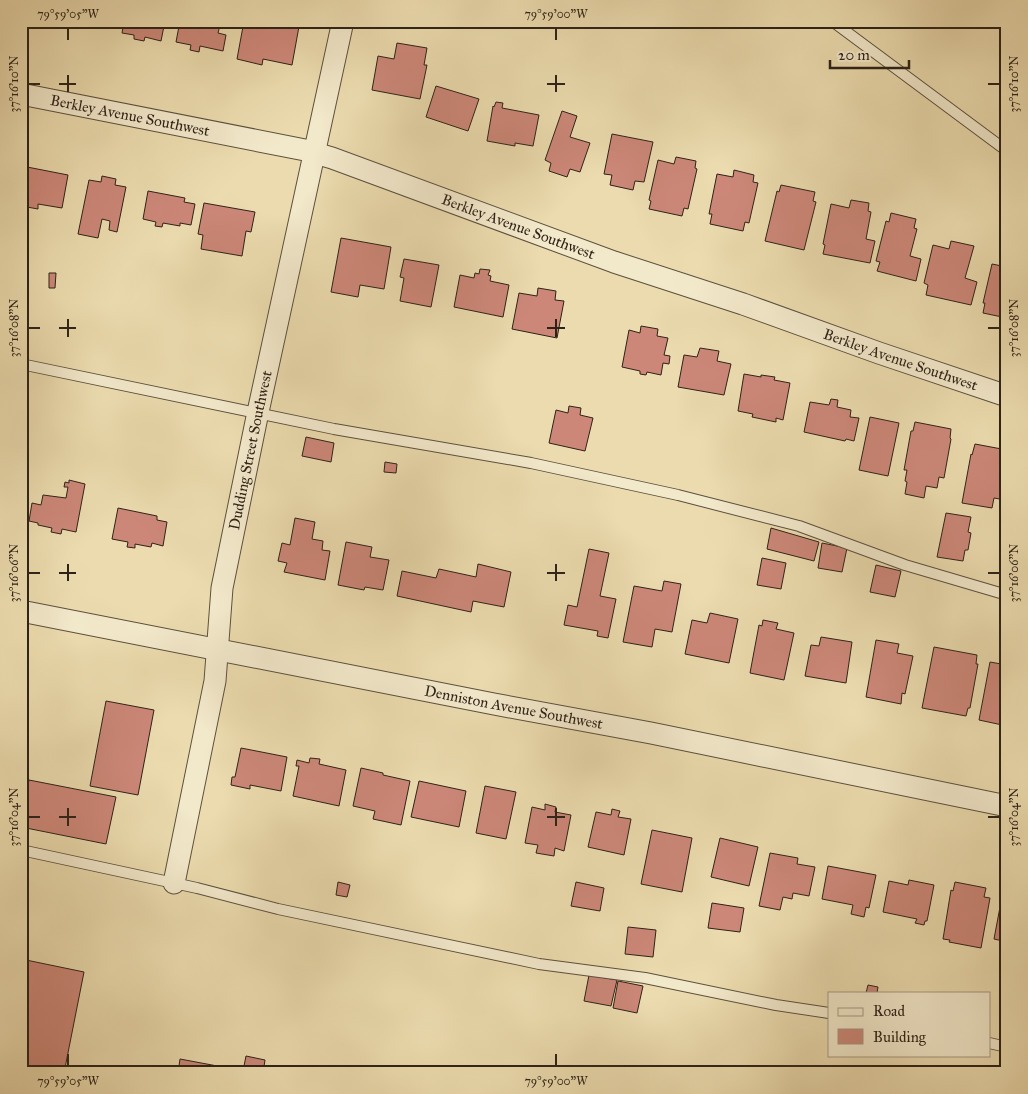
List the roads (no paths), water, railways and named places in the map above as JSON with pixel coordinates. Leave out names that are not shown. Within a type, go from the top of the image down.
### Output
[{"type":"street","name":"Dudding Street Southwest","points":[[174,883],[215,681],[222,588],[258,412],[343,21]]},
{"type":"street","name":"Berkley Avenue Southwest","points":[[21,94],[314,153],[614,262],[743,304],[878,353],[1007,396]]},
{"type":"street","name":"Denniston Avenue Southwest","points":[[21,611],[651,733],[1007,806]]},
{"type":"lane","points":[[832,21],[1007,150]]},
{"type":"lane","points":[[21,364],[334,429],[531,463],[678,494],[799,526],[905,565],[1007,595]]},
{"type":"lane","points":[[21,850],[174,883],[278,909],[539,964],[645,978],[828,1014]]},
{"type":"lane","points":[[990,1043],[1007,1047]]}]
